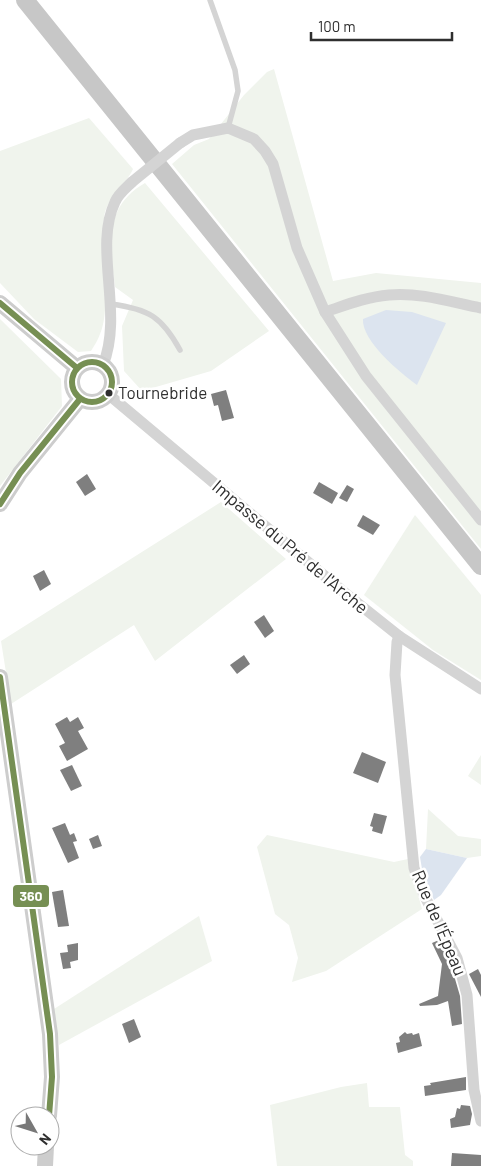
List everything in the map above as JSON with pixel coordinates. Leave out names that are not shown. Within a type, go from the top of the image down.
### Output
[{"type":"main road","points":[[26,0],[481,566]]},
{"type":"main road","points":[[0,303],[77,368]]},
{"type":"main road","points":[[90,362],[103,365],[108,370],[112,382],[108,394],[104,398],[92,402],[80,399],[72,388],[72,381],[77,368],[90,362]]},
{"type":"main road","points":[[0,504],[20,473],[80,399]]},
{"type":"main road","points":[[0,677],[50,1034],[52,1077],[50,1106]]},
{"type":"street","points":[[103,365],[111,333],[108,229],[115,201],[132,182],[180,143],[193,135],[210,130],[228,128],[254,139],[265,151],[273,164],[297,248],[325,312],[366,376],[481,520]]},
{"type":"street","points":[[325,312],[364,299],[389,295],[424,296],[481,308]]},
{"type":"street","name":"Impasse du Pré de l'Arche","points":[[108,394],[399,636],[481,689]]},
{"type":"street","name":"Rue de l'Épeau","points":[[399,636],[394,675],[414,868],[424,894],[457,958],[467,994],[474,1090],[481,1119]]},
{"type":"lane","points":[[210,0],[235,70],[238,91],[228,128]]},
{"type":"lane","points":[[111,304],[127,306],[154,316],[168,327],[180,350]]},
{"type":"shaded area","points":[[274,69],[333,281],[376,273],[481,283],[481,549],[172,164],[194,145],[209,139],[244,95],[267,72]]},
{"type":"shaded area","points":[[89,118],[133,169],[105,211],[103,231],[105,309],[100,334],[91,351],[78,352],[34,319],[0,283],[0,151]]},
{"type":"shaded area","points":[[145,183],[269,331],[211,371],[142,391],[124,371],[122,326],[133,300],[115,287],[111,242],[112,228],[122,203],[131,193]]},
{"type":"shaded area","points":[[386,310],[412,312],[446,323],[417,385],[401,373],[383,355],[368,336],[364,327],[363,319]]},
{"type":"shaded area","points":[[0,319],[61,379],[62,406],[0,486]]},
{"type":"shaded area","points":[[221,502],[286,559],[155,661],[134,625],[11,704],[1,641]]},
{"type":"shaded area","points":[[415,515],[481,595],[481,680],[433,650],[364,595]]},
{"type":"shaded area","points":[[481,755],[481,785],[468,776]]},
{"type":"shaded area","points":[[428,809],[458,836],[481,839],[481,856],[467,858],[426,849]]},
{"type":"shaded area","points":[[267,835],[394,862],[408,859],[422,909],[326,971],[292,982],[298,958],[289,925],[275,914],[257,847]]},
{"type":"shaded area","points":[[426,849],[467,858],[441,895],[434,900],[423,875],[420,857]]},
{"type":"shaded area","points":[[199,916],[212,961],[59,1045],[54,1009]]},
{"type":"shaded area","points":[[367,1083],[369,1107],[400,1107],[405,1155],[413,1161],[413,1166],[277,1166],[270,1105],[341,1087]]},
{"type":"building","points":[[226,390],[234,418],[222,421],[218,405],[214,406],[211,394]]},
{"type":"building","points":[[87,474],[96,489],[85,496],[76,482]]},
{"type":"building","points":[[319,482],[338,493],[332,504],[313,493]]},
{"type":"building","points":[[347,485],[354,489],[347,502],[339,498]]},
{"type":"building","points":[[363,515],[380,525],[373,535],[357,526]]},
{"type":"building","points":[[44,570],[51,584],[40,591],[33,576]]},
{"type":"building","points":[[264,615],[274,631],[265,638],[254,622]]},
{"type":"building","points":[[244,655],[250,664],[237,674],[230,665]]},
{"type":"building","points":[[67,717],[70,722],[78,717],[84,728],[78,731],[88,749],[67,761],[59,746],[65,743],[55,724]]},
{"type":"building","points":[[362,752],[386,762],[378,783],[353,773]]},
{"type":"building","points":[[72,765],[82,786],[71,791],[60,770]]},
{"type":"building","points":[[374,813],[387,816],[382,834],[372,831],[373,827],[370,826]]},
{"type":"building","points":[[65,823],[70,835],[74,833],[77,841],[73,842],[79,858],[68,863],[52,828]]},
{"type":"building","points":[[98,835],[102,846],[93,849],[89,839]]},
{"type":"building","points":[[63,890],[69,926],[58,927],[52,892]]},
{"type":"building","points":[[439,940],[450,961],[451,972],[453,972],[460,996],[462,1024],[452,1026],[448,1001],[437,1005],[420,1006],[419,1004],[438,996],[442,964],[432,943]]},
{"type":"building","points":[[78,943],[78,960],[70,962],[71,968],[63,969],[60,953],[68,952],[67,945]]},
{"type":"building","points":[[478,969],[481,975],[481,997],[469,974]]},
{"type":"building","points":[[134,1019],[141,1037],[129,1043],[122,1024]]},
{"type":"building","points":[[405,1032],[407,1034],[412,1033],[413,1035],[419,1033],[422,1046],[398,1053],[396,1043],[400,1042],[399,1037]]},
{"type":"building","points":[[466,1077],[466,1090],[425,1096],[424,1086],[431,1085],[430,1083]]},
{"type":"building","points":[[461,1105],[470,1106],[472,1114],[470,1125],[451,1128],[450,1119],[455,1117],[457,1108],[460,1109]]},
{"type":"building","points":[[452,1153],[481,1155],[481,1166],[451,1166]]},
{"type":"transit line","name":"360","points":[[0,303],[77,368]]},
{"type":"transit line","name":"360","points":[[88,362],[96,362],[103,365],[109,371],[112,382],[109,393],[103,399],[96,402],[88,402],[81,399],[75,393],[72,386],[72,378],[75,371],[81,365],[88,362]]},
{"type":"transit line","name":"360","points":[[0,504],[20,473],[80,399]]},
{"type":"transit line","name":"360","points":[[0,677],[50,1034],[52,1077],[50,1106]]},
{"type":"place","name":"Tournebride","points":[[109,393]]}]
